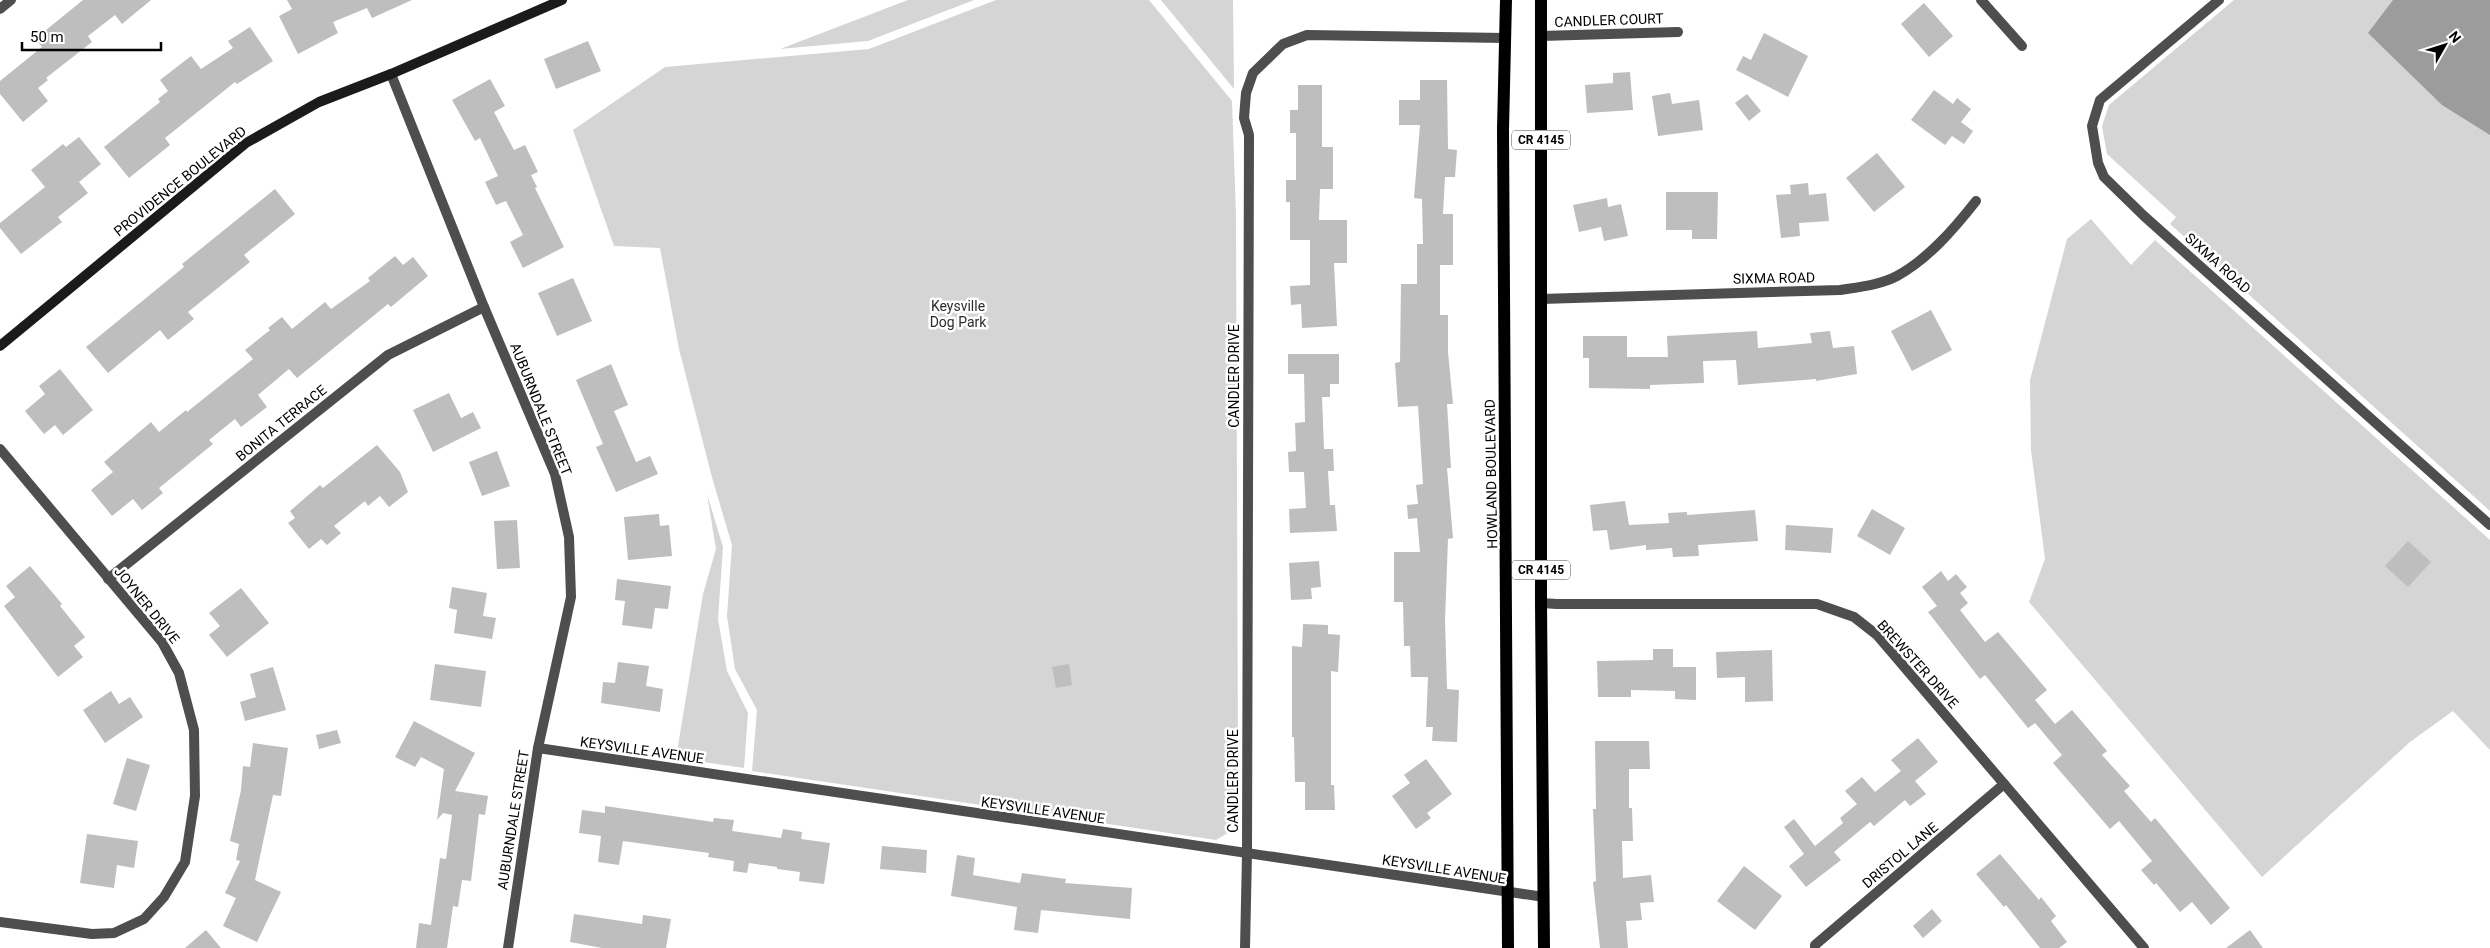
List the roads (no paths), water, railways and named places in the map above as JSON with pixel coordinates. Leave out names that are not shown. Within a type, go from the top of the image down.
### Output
[{"type":"main road","name":"PROVIDENCE BOULEVARD","points":[[0,346],[246,143],[318,102],[391,74],[562,0]]},
{"type":"main road","name":"HOWLAND BOULEVARD","points":[[1506,0],[1503,130],[1508,948]]},
{"type":"main road","name":"CR 4145","points":[[1541,0],[1541,602],[1544,948]]},
{"type":"street","points":[[0,9],[11,0]]},
{"type":"street","points":[[1981,0],[2022,46]]},
{"type":"street","name":"SIXMA ROAD","points":[[2219,0],[2100,100],[2092,126],[2098,164],[2104,177],[2144,216],[2490,525]]},
{"type":"street","name":"CANDLER COURT","points":[[1541,36],[1678,32]]},
{"type":"street","name":"CANDLER DRIVE","points":[[1245,948],[1250,134],[1244,118],[1246,92],[1253,73],[1283,44],[1307,35],[1506,38]]},
{"type":"street","name":"AUBURNDALE STREET","points":[[391,74],[484,307],[555,474],[569,538],[571,597],[538,748],[508,948]]},
{"type":"street","name":"SIXMA ROAD","points":[[1541,298],[1840,290],[1874,284],[1897,276],[1932,250],[1976,201]]},
{"type":"street","name":"BONITA TERRACE","points":[[108,579],[388,356],[484,307]]},
{"type":"street","name":"JOYNER DRIVE","points":[[0,449],[162,642],[179,673],[194,730],[195,796],[185,862],[164,897],[144,919],[114,933],[92,934],[0,922]]},
{"type":"street","name":"BREWSTER DRIVE","points":[[1541,602],[1557,604],[1817,604],[1854,617],[1878,635],[2144,948]]},
{"type":"street","name":"KEYSVILLE AVENUE","points":[[538,748],[1544,897]]},
{"type":"street","name":"DRISTOL LANE","points":[[1815,948],[1822,939],[2004,784]]},
{"type":"park label","name":"Keysville Dog Park","points":[[958,314]]}]
